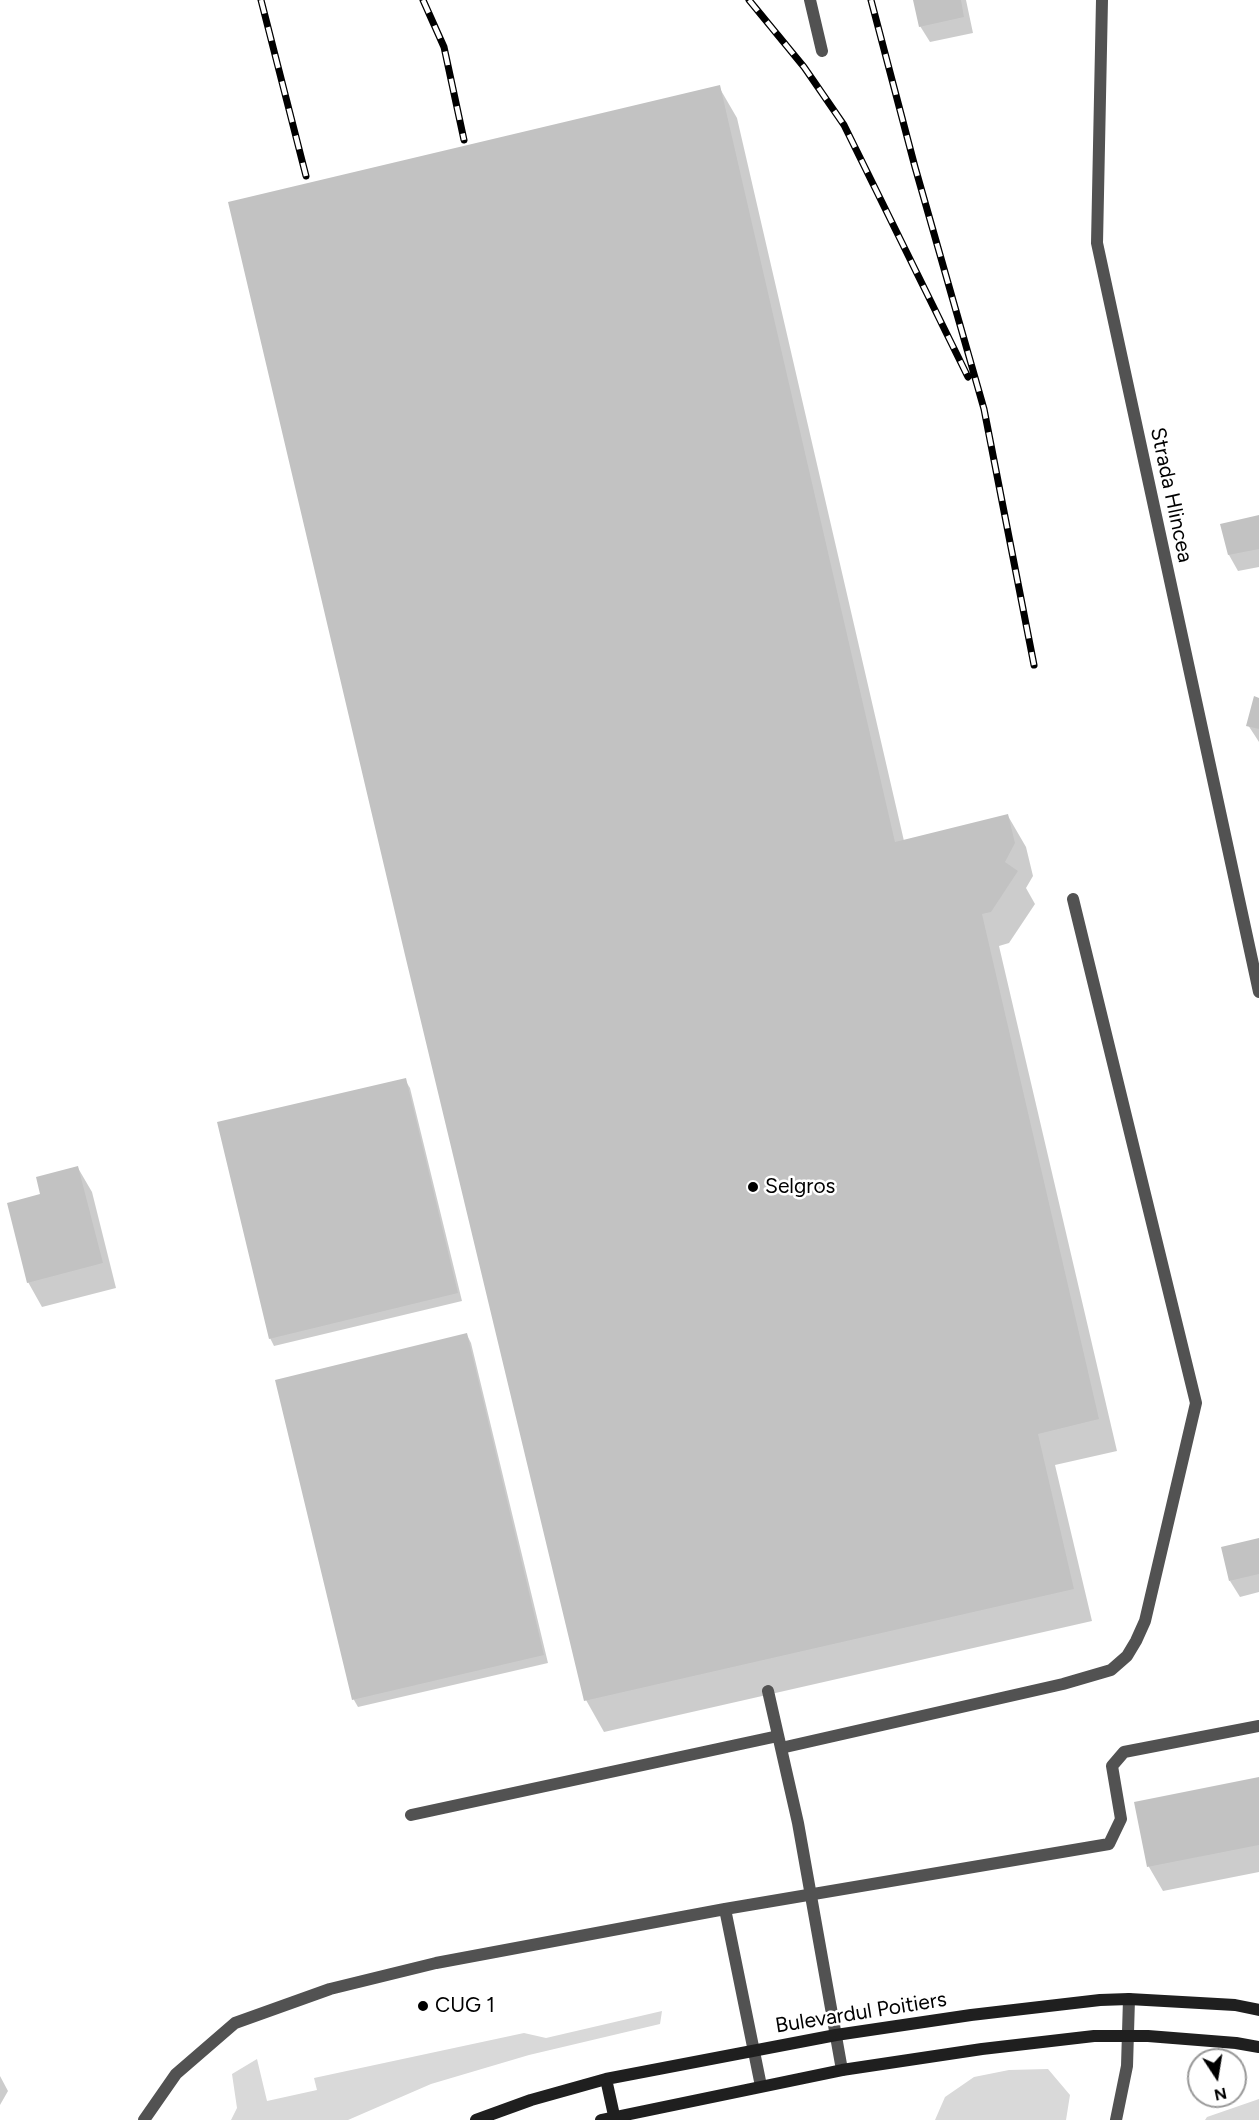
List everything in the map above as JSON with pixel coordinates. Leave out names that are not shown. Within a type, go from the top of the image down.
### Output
[{"type":"main road","name":"Bulevardul Poitiers","points":[[476,2120],[531,2100],[606,2079],[836,2035],[970,2015],[1100,2000],[1130,1999],[1235,2005],[1259,2010]]},
{"type":"main road","points":[[606,2079],[610,2119],[842,2070],[1094,2036],[1236,2043],[1259,2048]]},
{"type":"street","points":[[810,0],[822,51]]},
{"type":"street","name":"Strada Hlincea","points":[[1102,0],[1097,243],[1259,992]]},
{"type":"street","points":[[411,1815],[1063,1684],[1111,1670],[1127,1656],[1145,1621],[1196,1403],[1073,899]]},
{"type":"street","points":[[768,1691],[798,1823],[842,2070]]},
{"type":"street","points":[[144,2120],[176,2074],[235,2023],[320,1992],[436,1963],[725,1909],[1109,1844],[1121,1820],[1112,1766],[1124,1752],[1259,1726]]},
{"type":"street","points":[[725,1909],[761,2086]]},
{"type":"street","points":[[1116,2120],[1127,2066],[1130,1999]]},
{"type":"shaded area","points":[[662,2011],[660,2024],[529,2055],[431,2084],[348,2120],[231,2120],[237,2108],[232,2074],[257,2059],[267,2101],[317,2090],[314,2078],[524,2033],[546,2038]]},
{"type":"shaded area","points":[[1048,2069],[1070,2095],[1066,2120],[935,2120],[945,2097],[974,2077],[1009,2070]]},
{"type":"shaded area","points":[[1259,2099],[1259,2120],[1205,2120],[1207,2117],[1233,2108],[1247,2108],[1247,2103]]},
{"type":"building","points":[[913,0],[961,0],[964,17],[919,27]]},
{"type":"building","points":[[720,85],[895,842],[1008,814],[1015,843],[1005,862],[1018,871],[991,912],[982,914],[1099,1419],[1038,1434],[1074,1589],[584,1701],[228,202]]},
{"type":"building","points":[[1259,515],[1259,549],[1228,555],[1220,524]]},
{"type":"building","points":[[1254,696],[1259,698],[1259,729],[1246,726]]},
{"type":"building","points":[[406,1078],[458,1293],[269,1339],[217,1122]]},
{"type":"building","points":[[78,1166],[103,1263],[27,1283],[7,1203],[40,1194],[36,1177]]},
{"type":"building","points":[[467,1333],[544,1655],[352,1700],[275,1380]]},
{"type":"building","points":[[1259,1538],[1259,1574],[1229,1581],[1221,1547]]},
{"type":"building","points":[[1259,1777],[1259,1845],[1147,1867],[1134,1802]]},
{"type":"railway","points":[[261,0],[306,176]]},
{"type":"railway","points":[[423,0],[444,47],[464,140]]},
{"type":"railway","points":[[749,0],[804,67],[844,125],[968,377]]},
{"type":"railway","points":[[871,0],[915,167],[984,409],[1034,665]]},
{"type":"place","name":"Selgros","points":[[753,1187]]},
{"type":"place","name":"CUG 1","points":[[423,2006]]}]
